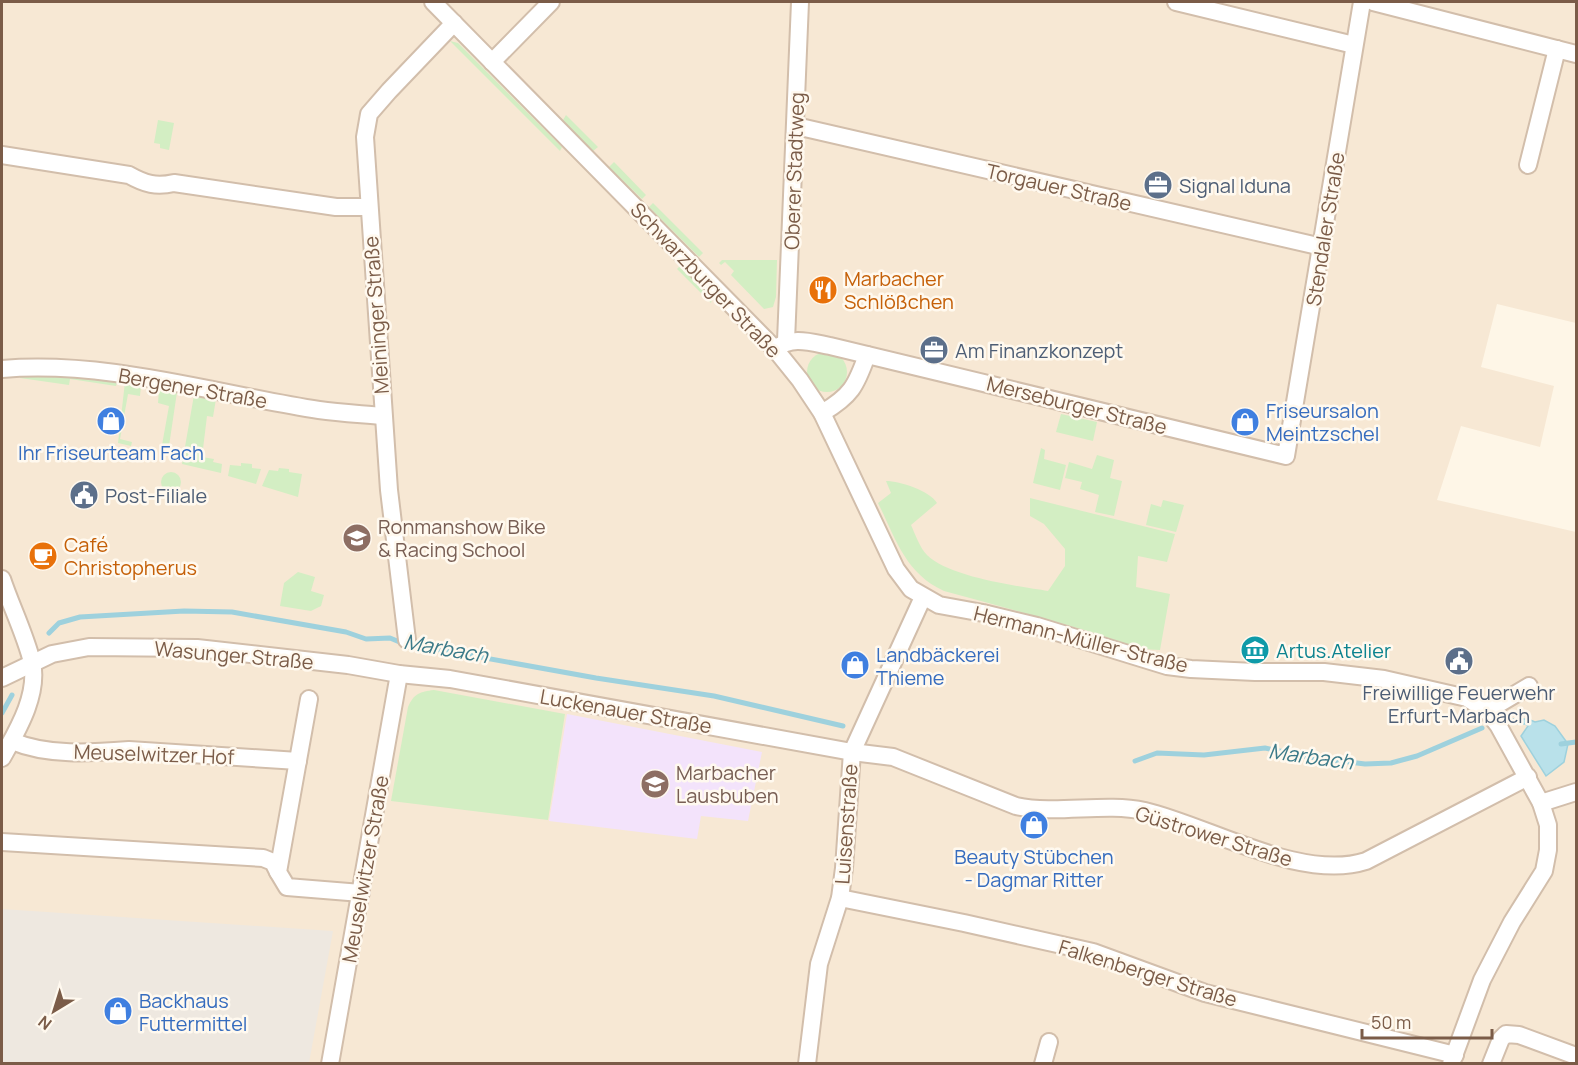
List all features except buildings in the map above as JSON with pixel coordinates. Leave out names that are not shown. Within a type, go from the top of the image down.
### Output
[{"type":"street","name":"Schwarzburger Straße","points":[[433,2],[781,345],[800,380],[822,413],[896,569],[911,589],[923,597]]},
{"type":"street","points":[[492,62],[551,2]]},
{"type":"street","name":"Oberer Stadtweg","points":[[781,345],[796,126],[800,2]]},
{"type":"street","points":[[1176,2],[1354,45]]},
{"type":"street","name":"Stendaler Straße","points":[[1286,456],[1362,2]]},
{"type":"street","points":[[1373,2],[1576,54]]},
{"type":"street","name":"Meininger Straße","points":[[407,640],[383,416],[364,137],[369,114],[454,23]]},
{"type":"street","points":[[1528,165],[1557,49]]},
{"type":"street","name":"Torgauer Straße","points":[[796,126],[1322,247]]},
{"type":"street","points":[[2,155],[129,175],[145,184],[160,186],[174,183],[336,207],[368,207]]},
{"type":"street","name":"Merseburger Straße","points":[[781,345],[807,342],[867,355],[1286,456]]},
{"type":"street","points":[[822,413],[852,391],[867,355]]},
{"type":"street","name":"Bergener Straße","points":[[2,369],[30,367],[81,370],[150,379],[321,411],[383,416]]},
{"type":"street","points":[[2,579],[32,664],[29,699],[2,759]]},
{"type":"street","name":"Hermann-Müller-Straße","points":[[923,597],[939,605],[1037,626],[1167,666],[1255,672],[1324,672],[1384,679],[1467,698],[1487,711]]},
{"type":"street","name":"Luisenstraße","points":[[807,1064],[819,964],[840,898],[852,752],[923,597]]},
{"type":"street","name":"Wasunger Straße","points":[[2,678],[52,654],[89,647],[197,648],[348,665],[399,674]]},
{"type":"street","name":"Luckenauer Straße","points":[[399,674],[450,679],[852,752]]},
{"type":"street","name":"Meuselwitzer Straße","points":[[330,1064],[399,674]]},
{"type":"street","points":[[1453,1059],[1477,990],[1490,963],[1544,871],[1548,850],[1548,825],[1541,803],[1498,725],[1487,711],[1529,686]]},
{"type":"street","points":[[278,872],[309,699]]},
{"type":"street","name":"Meuselwitzer Hof","points":[[12,741],[34,749],[108,753],[129,750],[298,760]]},
{"type":"street","name":"Güstrower Straße","points":[[852,752],[893,757],[1016,806],[1030,809],[1143,811],[1272,854],[1300,862],[1330,866],[1354,865],[1366,861],[1528,777]]},
{"type":"street","points":[[1541,803],[1576,792]]},
{"type":"street","points":[[2,842],[263,858],[273,862],[287,887],[361,893]]},
{"type":"street","name":"Falkenberger Straße","points":[[840,898],[1093,952],[1205,993],[1453,1059]]},
{"type":"street","points":[[1491,1064],[1501,1039],[1506,1034],[1518,1035],[1576,1056]]},
{"type":"street","points":[[1043,1064],[1049,1042]]},
{"type":"shaded area","points":[[2,2],[1576,2],[1576,323],[1497,304],[1481,367],[1554,386],[1540,447],[1461,426],[1437,500],[1576,532],[1576,1063],[2,1064]]},
{"type":"shaded area","name":"Marbacher Lausbuben","points":[[567,714],[762,752],[748,821],[701,816],[697,839],[549,821]]},
{"type":"shaded area","points":[[2,909],[333,931],[309,1063],[2,1063]]},
{"type":"green space","points":[[450,41],[458,43],[562,147],[560,151]]},
{"type":"green space","points":[[566,115],[598,147],[593,151],[563,120]]},
{"type":"green space","points":[[158,120],[174,123],[169,150],[160,148],[160,144],[154,143]]},
{"type":"green space","points":[[614,162],[646,195],[642,199],[609,167]]},
{"type":"green space","points":[[653,203],[703,253],[699,257],[649,207]]},
{"type":"green space","points":[[722,260],[777,260],[776,297],[773,307],[764,309],[731,275],[734,271],[725,262],[721,265],[719,263]]},
{"type":"green space","points":[[681,265],[712,297],[711,303],[677,269]]},
{"type":"green space","points":[[827,352],[841,358],[847,372],[841,386],[827,392],[813,386],[807,372],[813,358]]},
{"type":"green space","points":[[20,371],[118,380],[116,386],[70,379],[69,385],[20,378]]},
{"type":"green space","points":[[125,382],[141,386],[140,396],[128,394],[120,439],[132,442],[131,446],[118,443]]},
{"type":"green space","points":[[159,390],[177,392],[169,446],[162,445],[169,406],[158,403]]},
{"type":"green space","points":[[194,395],[216,399],[213,417],[207,416],[202,457],[214,459],[213,462],[222,464],[221,473],[182,464]]},
{"type":"green space","points":[[1061,414],[1097,422],[1093,441],[1056,432]]},
{"type":"green space","points":[[1041,448],[1045,450],[1044,459],[1066,465],[1060,490],[1033,483]]},
{"type":"green space","points":[[1097,455],[1114,460],[1110,478],[1122,481],[1114,516],[1095,512],[1099,495],[1080,489],[1082,482],[1065,478],[1069,462],[1092,469]]},
{"type":"green space","points":[[241,463],[252,464],[252,468],[261,469],[256,484],[228,476],[230,465],[241,466]]},
{"type":"green space","points":[[279,468],[302,474],[298,497],[262,486],[269,470],[278,471]]},
{"type":"green space","points":[[171,472],[178,475],[181,482],[178,489],[171,492],[164,489],[161,482],[164,475]]},
{"type":"green space","points":[[886,481],[899,483],[928,494],[937,503],[911,525],[927,555],[937,563],[967,575],[1002,583],[1048,591],[1065,566],[1065,549],[1044,524],[1030,516],[1030,498],[1175,534],[1167,562],[1138,556],[1136,587],[1170,594],[1160,650],[1132,646],[1088,631],[944,591],[931,584],[920,575],[903,554],[878,503],[891,493]]},
{"type":"green space","points":[[1163,500],[1184,505],[1176,532],[1146,525],[1151,504],[1161,507]]},
{"type":"green space","points":[[298,572],[315,577],[311,591],[324,595],[321,606],[311,611],[280,606],[284,583]]},
{"type":"green space","points":[[434,690],[565,714],[548,820],[391,801],[408,707],[418,694]]},
{"type":"water","points":[[1514,719],[1528,719],[1535,722],[1544,720],[1555,726],[1568,744],[1564,762],[1546,776],[1521,736],[1528,726],[1517,724]]},
{"type":"waterway","name":"Marbach","points":[[49,633],[59,623],[80,617],[184,611],[232,612],[346,632],[366,639],[390,638],[402,643],[596,678],[714,696],[843,726]]},
{"type":"waterway","name":"Marbach","points":[[2,713],[12,695]]},
{"type":"waterway","name":"Marbach","points":[[1135,761],[1157,753],[1204,755],[1265,748],[1309,757],[1365,764],[1391,763],[1417,756],[1482,728]]},
{"type":"waterway","name":"Marbach","points":[[1561,744],[1576,742]]},
{"type":"place","name":"Signal Iduna","points":[[1158,185]]},
{"type":"place","name":"Marbacher Schlößchen","points":[[823,290]]},
{"type":"place","name":"Am Finanzkonzept","points":[[934,350]]},
{"type":"place","name":"Ihr Friseurteam Fach","points":[[111,421]]},
{"type":"place","name":"Friseursalon Meintzschel","points":[[1245,422]]},
{"type":"place","name":"Post-Filiale","points":[[84,495]]},
{"type":"place","name":"Ronmanshow Bike & Racing School","points":[[357,538]]},
{"type":"place","name":"Café Christopherus","points":[[43,556]]},
{"type":"place","name":"Artus.Atelier","points":[[1255,650]]},
{"type":"place","name":"Freiwillige Feuerwehr Erfurt-Marbach","points":[[1459,661]]},
{"type":"place","name":"Landbäckerei Thieme","points":[[855,665]]},
{"type":"place","name":"Marbacher Lausbuben","points":[[655,784]]},
{"type":"place","name":"Beauty Stübchen - Dagmar Ritter","points":[[1034,825]]},
{"type":"place","name":"Backhaus Futtermittel","points":[[118,1011]]}]
